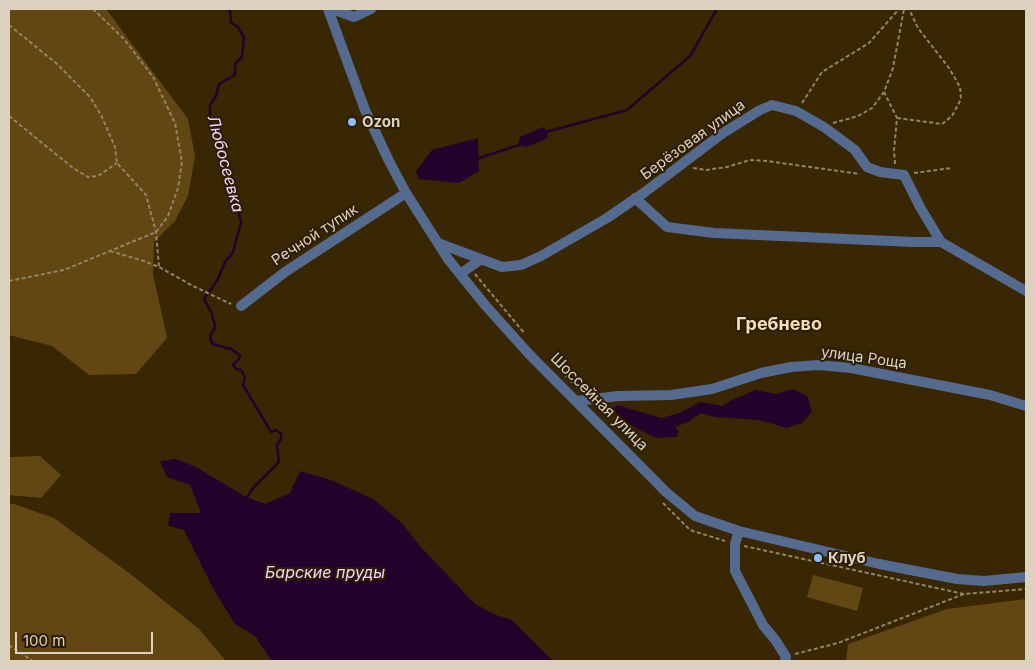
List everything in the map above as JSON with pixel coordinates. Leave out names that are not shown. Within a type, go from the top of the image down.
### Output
[{"type":"street","name":"Шоссейная улица","points":[[328,9],[365,110],[389,161],[406,193],[460,274],[529,354],[578,401],[666,492],[695,516],[739,531],[957,580],[984,582],[1026,578]]},
{"type":"street","points":[[332,9],[354,17],[371,9]]},
{"type":"street","name":"Берёзовая улица","points":[[438,243],[502,267],[521,265],[607,218],[723,133],[760,110],[772,105],[796,112],[824,127],[855,150],[867,167],[880,172],[904,175]]},
{"type":"street","points":[[904,175],[920,208],[941,242],[1026,291]]},
{"type":"street","name":"Речной тупик","points":[[237,305],[406,193]]},
{"type":"street","points":[[635,198],[666,227],[714,233],[903,242],[941,242]]},
{"type":"street","points":[[460,274],[480,260]]},
{"type":"street","name":"улица Роща","points":[[578,401],[618,396],[671,395],[695,392],[712,389],[761,373],[791,367],[818,365],[852,368],[990,395],[1026,406]]},
{"type":"street","points":[[739,531],[735,544],[735,571],[763,625],[776,641],[785,659]]},
{"type":"path","points":[[9,281],[64,270],[156,232],[168,216],[178,188],[182,162],[175,123],[153,77],[124,40],[93,9]]},
{"type":"path","points":[[796,112],[822,72],[869,43],[899,9]]},
{"type":"path","points":[[824,127],[842,119],[858,116],[872,108],[884,92],[893,68],[904,9]]},
{"type":"path","points":[[897,118],[942,124],[952,116],[961,98],[960,88],[952,74],[918,28],[909,9]]},
{"type":"path","points":[[9,25],[57,64],[90,97],[109,130],[115,147],[117,163],[146,195],[156,232],[159,267]]},
{"type":"path","points":[[884,92],[897,118],[894,150],[896,165],[904,175],[952,168]]},
{"type":"path","points":[[9,116],[73,168],[88,177],[98,176],[117,163]]},
{"type":"path","points":[[680,166],[706,170],[727,167],[750,160],[767,160],[862,174]]},
{"type":"path","points":[[110,251],[159,267],[192,286],[237,305]]},
{"type":"path","points":[[469,268],[525,334]]},
{"type":"path","points":[[556,367],[590,399]]},
{"type":"path","points":[[785,659],[800,652],[815,650],[838,643],[964,594]]},
{"type":"path","points":[[9,647],[34,661]]},
{"type":"shaded area","points":[[9,9],[106,9],[188,119],[195,156],[188,196],[175,221],[154,242],[153,274],[167,338],[136,374],[89,375],[52,346],[9,335]]},
{"type":"shaded area","points":[[40,456],[61,475],[41,498],[9,495],[9,457]]},
{"type":"shaded area","points":[[9,504],[54,518],[133,576],[199,629],[226,661],[9,661]]},
{"type":"shaded area","points":[[813,575],[863,588],[857,611],[807,597]]},
{"type":"shaded area","points":[[1026,599],[1026,661],[846,661],[848,644],[947,609]]},
{"type":"water","points":[[543,127],[547,131],[548,138],[526,147],[518,145],[520,137]]},
{"type":"water","points":[[478,138],[479,171],[459,183],[419,179],[416,171],[432,150]]},
{"type":"water","points":[[793,389],[807,396],[812,412],[802,423],[787,428],[759,420],[715,417],[701,413],[688,422],[675,427],[679,432],[676,437],[657,438],[635,428],[612,410],[617,405],[661,418],[680,413],[700,402],[722,406],[756,390],[776,394]]},
{"type":"water","name":"Барские пруды","points":[[176,459],[196,467],[246,497],[265,504],[290,493],[300,471],[331,480],[373,499],[402,523],[419,545],[475,604],[496,615],[512,620],[553,661],[272,661],[255,636],[235,624],[214,590],[184,530],[168,526],[170,513],[201,513],[190,485],[167,477],[160,461]]},
{"type":"waterway","name":"Любосеевка","points":[[228,9],[230,11],[231,23],[238,27],[244,37],[242,57],[235,64],[235,75],[219,84],[216,96],[210,105],[210,116],[241,222],[233,252],[225,262],[218,279],[204,299],[215,325],[210,335],[212,344],[231,349],[240,355],[233,365],[236,369],[241,370],[245,377],[243,385],[271,432],[276,430],[281,434],[281,439],[277,445],[279,462],[254,487],[245,500]]},
{"type":"waterway","points":[[546,132],[627,110],[690,56],[717,9]]},
{"type":"waterway","points":[[479,158],[519,145]]},
{"type":"place","name":"Ozon","points":[[352,122]]},
{"type":"place","name":"Клуб","points":[[818,558]]},
{"type":"district","name":"Гребнево","points":[[779,325]]}]
